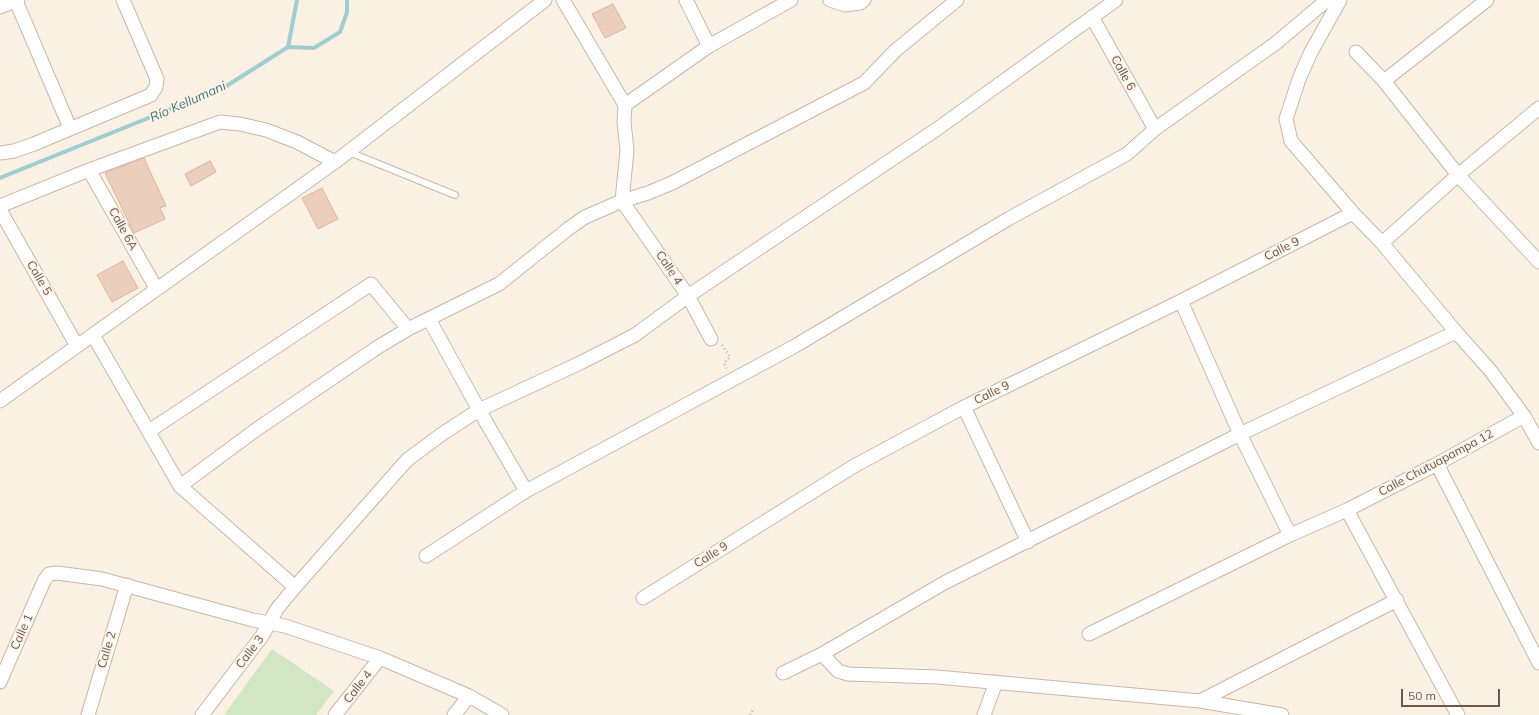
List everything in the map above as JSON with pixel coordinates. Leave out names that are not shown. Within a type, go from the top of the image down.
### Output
[{"type":"street","points":[[0,7],[17,0],[70,128]]},
{"type":"street","points":[[0,153],[14,151],[28,146],[151,94],[156,87],[157,79],[123,0]]},
{"type":"street","points":[[0,401],[156,288],[335,162],[545,0]]},
{"type":"street","points":[[563,0],[625,105],[624,122],[627,150],[622,201]]},
{"type":"street","points":[[686,0],[708,46]]},
{"type":"street","points":[[625,105],[708,46],[791,0]]},
{"type":"street","points":[[830,0],[845,5],[860,3],[864,0]]},
{"type":"street","points":[[180,486],[257,428],[372,351],[408,329],[499,284],[585,217],[622,201],[648,193],[672,183],[864,83],[896,50],[956,0]]},
{"type":"street","name":"Calle 3","points":[[202,715],[262,636],[277,610],[295,587],[408,460],[442,434],[479,410],[580,364],[635,335],[688,296],[937,129],[1116,0]]},
{"type":"street","points":[[426,556],[526,491],[795,346],[1008,219],[1127,154],[1155,129],[1276,43],[1327,0]]},
{"type":"street","points":[[1340,0],[1311,52],[1299,79],[1286,119],[1291,141],[1353,213],[1382,243],[1456,332],[1490,370],[1524,416],[1539,443]]},
{"type":"street","points":[[1384,81],[1487,0]]},
{"type":"street","name":"Calle 6","points":[[1092,17],[1155,129]]},
{"type":"street","points":[[1356,52],[1384,81],[1458,175],[1539,262]]},
{"type":"street","points":[[1382,243],[1458,175],[1539,108]]},
{"type":"street","points":[[0,206],[89,170],[220,122],[240,124],[266,130],[297,142],[335,162]]},
{"type":"street","name":"Calle 6A","points":[[89,170],[156,288]]},
{"type":"street","name":"Calle 4","points":[[622,201],[688,296],[711,339]]},
{"type":"street","name":"Calle 5","points":[[0,210],[77,346]]},
{"type":"street","name":"Calle 9","points":[[643,598],[854,466],[964,407],[1181,301],[1353,213]]},
{"type":"street","points":[[149,431],[371,284],[408,329]]},
{"type":"street","points":[[1181,301],[1240,434],[1290,535]]},
{"type":"street","points":[[429,319],[526,491]]},
{"type":"street","points":[[783,673],[822,654],[944,583],[1240,434],[1456,332]]},
{"type":"street","points":[[93,335],[180,486],[295,587]]},
{"type":"street","points":[[964,407],[1028,542]]},
{"type":"street","name":"Calle Chutuapampa 12","points":[[1089,634],[1290,535],[1347,510],[1437,464],[1524,416]]},
{"type":"street","points":[[1437,464],[1539,663]]},
{"type":"street","points":[[1347,510],[1458,715]]},
{"type":"street","name":"Calle 1","points":[[0,682],[44,581],[49,574],[57,573],[102,579],[127,585]]},
{"type":"street","points":[[127,585],[285,626],[380,658],[469,696],[502,715]]},
{"type":"street","name":"Calle 2","points":[[88,715],[127,585]]},
{"type":"street","points":[[1200,701],[1397,600]]},
{"type":"street","points":[[822,654],[838,671],[848,674],[937,677],[1200,701],[1282,715]]},
{"type":"street","name":"Calle 4","points":[[335,715],[380,658]]},
{"type":"street","points":[[984,715],[996,682]]},
{"type":"street","points":[[454,715],[469,696]]},
{"type":"lane","points":[[348,152],[455,195]]},
{"type":"path","points":[[711,339],[713,344],[718,340],[730,358],[724,363],[732,380]]},
{"type":"path","points":[[750,715],[754,708]]},
{"type":"green space","points":[[272,649],[334,691],[316,715],[224,715]]},
{"type":"building","points":[[613,4],[626,28],[605,38],[592,14]]},
{"type":"building","points":[[144,158],[166,206],[160,208],[165,219],[134,233],[105,173]]},
{"type":"building","points":[[210,161],[216,172],[191,186],[185,174]]},
{"type":"building","points":[[322,188],[338,219],[318,229],[302,198]]},
{"type":"building","points":[[123,261],[138,288],[112,302],[97,275]]},
{"type":"waterway","points":[[288,47],[297,0]]},
{"type":"waterway","name":"Río Kellumani","points":[[0,178],[178,106],[217,92],[288,47],[314,48],[340,32],[347,12],[347,0]]}]
